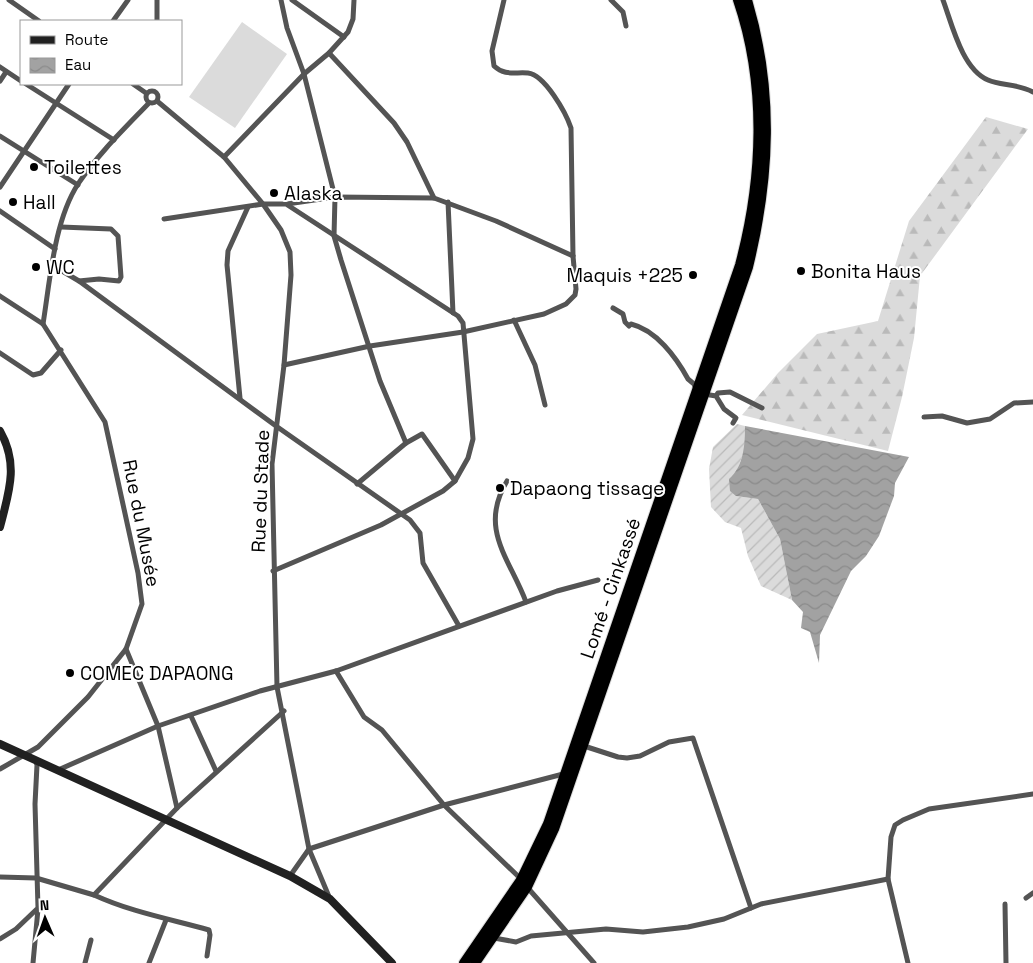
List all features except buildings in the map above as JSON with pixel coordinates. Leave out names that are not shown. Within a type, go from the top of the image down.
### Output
[{"type":"highway","name":"Lomé - Cinkassé","points":[[738,0],[753,61],[763,157]]},
{"type":"highway","name":"Lomé - Cinkassé","points":[[475,963],[494,938],[554,829],[570,773],[700,393],[748,267],[759,222],[766,104],[761,60],[747,0]]},
{"type":"highway","name":"Lomé - Cinkassé","points":[[570,773],[584,746],[700,393]]},
{"type":"highway","name":"Lomé - Cinkassé","points":[[464,963],[524,883]]},
{"type":"street","points":[[9,0],[39,20]]},
{"type":"street","points":[[114,20],[128,0]]},
{"type":"street","points":[[157,0],[157,20]]},
{"type":"street","points":[[281,0],[286,28],[304,74],[334,197],[334,236],[380,381],[406,444]]},
{"type":"street","points":[[292,0],[344,37]]},
{"type":"street","points":[[224,157],[304,74],[329,53],[344,37],[353,19],[354,0]]},
{"type":"street","points":[[284,365],[370,346],[463,332],[544,314],[558,309],[572,300],[576,288],[573,256],[570,128],[564,112],[539,79],[527,73],[504,73],[494,66],[492,51],[504,0]]},
{"type":"street","points":[[611,0],[623,12],[626,26]]},
{"type":"street","points":[[943,0],[967,62],[988,80],[1020,85],[1033,92]]},
{"type":"street","points":[[329,53],[397,127],[407,142],[434,198]]},
{"type":"street","points":[[0,67],[20,80]]},
{"type":"street","points":[[0,81],[6,72]]},
{"type":"street","points":[[28,85],[114,140]]},
{"type":"street","points":[[0,187],[68,85]]},
{"type":"street","points":[[134,85],[146,93],[154,91]]},
{"type":"street","points":[[154,91],[155,85]]},
{"type":"street","points":[[43,324],[55,249],[61,227],[78,185],[114,140],[149,102],[157,101],[158,95],[154,91]]},
{"type":"street","points":[[146,93],[146,99],[149,102]]},
{"type":"street","name":"Rue du Stade","points":[[157,101],[224,157],[263,204],[281,230],[290,252],[284,365],[272,464],[272,571],[277,687],[284,711],[309,849],[330,899]]},
{"type":"street","points":[[0,136],[78,185]]},
{"type":"street","points":[[164,219],[263,204],[286,204],[334,197],[434,198],[448,202],[573,256]]},
{"type":"street","points":[[448,202],[453,312]]},
{"type":"street","points":[[272,571],[381,525],[455,481],[468,458],[473,438],[462,320],[453,312],[286,204]]},
{"type":"street","points":[[240,398],[227,265],[228,251],[248,207]]},
{"type":"street","points":[[0,211],[55,249]]},
{"type":"street","points":[[61,227],[111,229],[118,236],[120,280],[116,282],[99,279],[79,281]]},
{"type":"street","points":[[52,265],[79,281],[276,426],[410,520],[420,533],[423,563],[458,626]]},
{"type":"street","name":"Rue du Musée","points":[[0,296],[43,324],[100,412],[108,431],[141,589],[141,611],[126,649],[71,716],[38,747],[0,769]]},
{"type":"street","points":[[613,308],[623,314],[625,322],[629,326],[632,324],[644,328],[658,339],[700,393],[716,396],[718,393],[730,392],[762,408]]},
{"type":"street","points":[[514,320],[535,365],[545,405]]},
{"type":"street","points":[[0,353],[33,375],[41,373],[61,350]]},
{"type":"street","points":[[716,396],[724,409],[736,418],[733,423]]},
{"type":"street","points":[[924,417],[942,416],[967,423],[990,419],[1014,404],[1033,402]]},
{"type":"street","points":[[0,431],[12,460],[11,480],[0,527]]},
{"type":"street","points":[[357,484],[406,444],[422,434],[455,481]]},
{"type":"street","points":[[508,481],[498,499],[496,530],[498,544],[526,602]]},
{"type":"street","points":[[58,770],[158,726],[242,697],[336,671],[526,602],[598,580]]},
{"type":"street","points":[[126,649],[158,726],[177,808]]},
{"type":"street","points":[[336,671],[364,717],[382,730],[444,804],[524,883],[594,963]]},
{"type":"street","points":[[94,895],[177,808],[284,711]]},
{"type":"street","points":[[191,716],[216,771]]},
{"type":"street","points":[[584,746],[618,757],[628,758],[640,756],[669,742],[693,738],[751,908]]},
{"type":"street","points":[[0,744],[35,758],[290,876],[330,899],[392,963]]},
{"type":"street","points":[[34,963],[38,908],[35,804],[37,765],[35,758]]},
{"type":"street","points":[[290,876],[309,849],[444,804],[570,773]]},
{"type":"street","points":[[908,963],[888,879],[892,831],[895,826],[902,820],[929,809],[950,804],[1033,794]]},
{"type":"street","points":[[0,877],[36,878],[94,895],[166,920],[210,931],[206,956]]},
{"type":"street","points":[[494,938],[516,942],[531,936],[567,932],[613,928],[643,932],[688,927],[724,918],[751,908],[888,879]]},
{"type":"street","points":[[1026,898],[1033,893]]},
{"type":"street","points":[[1005,904],[1006,963]]},
{"type":"street","points":[[0,939],[16,929],[38,908]]},
{"type":"street","points":[[141,963],[150,963],[166,920]]},
{"type":"street","points":[[85,963],[90,940]]},
{"type":"green space","points":[[242,22],[287,54],[235,128],[189,97]]},
{"type":"green space","points":[[986,117],[1028,129],[920,276],[914,338],[902,397],[888,451],[742,415],[778,373],[817,334],[878,321],[909,221]]},
{"type":"green space","points":[[737,424],[745,426],[745,449],[736,473],[736,496],[758,499],[780,539],[792,600],[761,586],[748,556],[741,528],[725,522],[711,507],[709,469],[713,447]]},
{"type":"water","points":[[745,426],[909,457],[895,483],[894,496],[879,536],[866,556],[851,571],[820,635],[819,663],[810,632],[801,628],[803,612],[792,600],[780,539],[758,499],[736,496],[730,491],[729,479],[738,468],[743,454]]},
{"type":"place","name":"Toilettes","points":[[34,167]]},
{"type":"place","name":"Alaska","points":[[274,193]]},
{"type":"place","name":"Hall","points":[[13,202]]},
{"type":"place","name":"WC","points":[[36,267]]},
{"type":"place","name":"Bonita Haus","points":[[801,271]]},
{"type":"place","name":"Maquis +225","points":[[693,275]]},
{"type":"place","name":"Dapaong tissage","points":[[500,488]]},
{"type":"place","name":"COMEC DAPAONG","points":[[70,673]]}]
